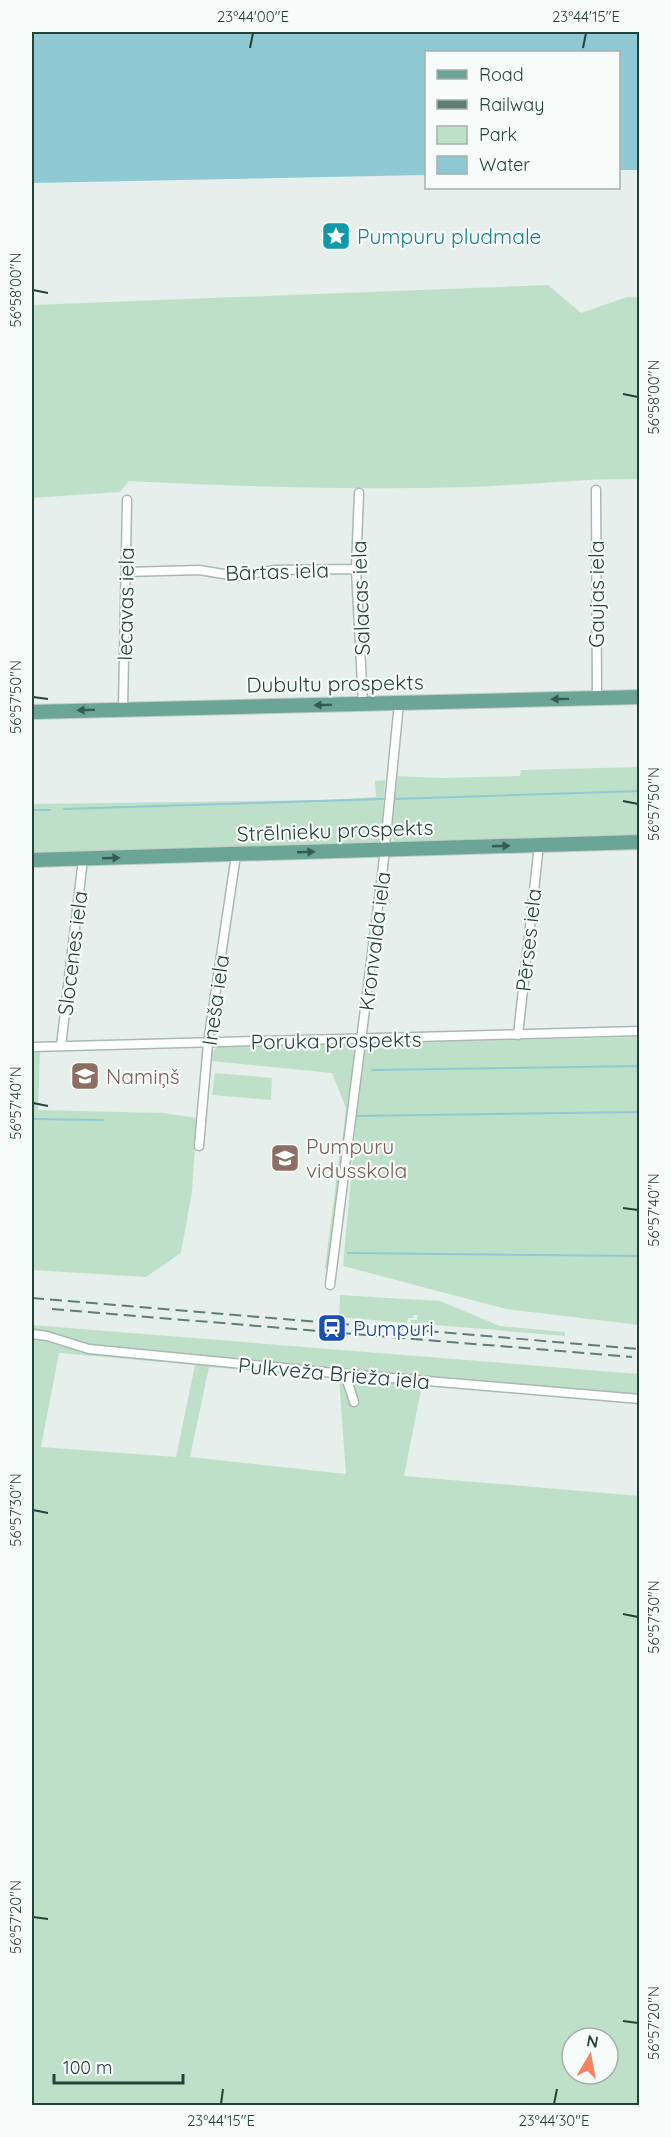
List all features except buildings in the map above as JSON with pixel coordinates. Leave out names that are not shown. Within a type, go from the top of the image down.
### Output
[{"type":"main road","name":"Dubultu prospekts","points":[[32,712],[639,697]]},
{"type":"main road","name":"Strēlnieku prospekts","points":[[32,860],[639,842]]},
{"type":"street","name":"Gaujas iela","points":[[596,490],[597,698]]},
{"type":"street","name":"Salacas iela","points":[[359,493],[356,569],[363,704]]},
{"type":"street","name":"Iecavas iela","points":[[123,709],[127,500]]},
{"type":"street","name":"Bārtas iela","points":[[126,572],[199,570],[236,576],[275,570],[356,569]]},
{"type":"street","name":"Kronvalda iela","points":[[330,1286],[385,849],[399,703]]},
{"type":"street","name":"Pērses iela","points":[[518,1035],[539,845]]},
{"type":"street","name":"Ineša iela","points":[[199,1146],[208,1043],[236,855]]},
{"type":"street","name":"Slocenes iela","points":[[62,1046],[83,859]]},
{"type":"street","name":"Poruka prospekts","points":[[32,1047],[639,1031]]},
{"type":"street","name":"Pulkveža Brieža iela","points":[[32,1334],[47,1336],[89,1349],[639,1399]]},
{"type":"street","points":[[345,1374],[354,1402]]},
{"type":"green space","points":[[548,285],[581,313],[627,297],[639,298],[639,479],[471,487],[386,488],[129,481],[120,492],[32,498],[32,305]]},
{"type":"green space","points":[[639,767],[639,837],[400,844],[394,840],[390,832],[396,776],[441,778],[520,776],[521,770]]},
{"type":"green space","points":[[385,780],[381,840],[376,844],[32,856],[32,804],[327,800],[376,797],[375,781]]},
{"type":"green space","points":[[639,1037],[639,1325],[506,1309],[343,1266],[356,1121],[350,1117],[342,1144],[346,1108],[332,1073],[211,1061],[212,1052],[217,1047]]},
{"type":"green space","points":[[32,1051],[40,1051],[38,1110],[163,1113],[197,1118],[192,1191],[181,1253],[146,1277],[32,1270]]},
{"type":"green space","points":[[215,1073],[272,1078],[271,1100],[212,1095]]},
{"type":"green space","points":[[340,1151],[344,1152],[328,1269],[325,1268]]},
{"type":"green space","points":[[340,1295],[440,1301],[500,1326],[565,1332],[565,1336],[411,1323],[411,1320],[417,1320],[418,1315],[408,1318],[407,1323],[339,1317]]},
{"type":"green space","points":[[32,1325],[639,1374],[639,1402],[422,1385],[404,1476],[639,1496],[639,2105],[32,2105]],"holes":[[[59,1353],[195,1365],[176,1457],[41,1447]],[[209,1367],[339,1378],[346,1474],[190,1457]]]},
{"type":"water","points":[[32,32],[639,32],[639,170],[620,170],[620,51],[425,51],[425,175],[32,183]]},
{"type":"waterway","points":[[395,799],[640,791]]},
{"type":"waterway","points":[[64,809],[383,799]]},
{"type":"waterway","points":[[32,810],[50,810]]},
{"type":"waterway","points":[[372,1070],[640,1066]]},
{"type":"waterway","points":[[357,1116],[640,1112]]},
{"type":"waterway","points":[[32,1119],[103,1120]]},
{"type":"waterway","points":[[348,1253],[640,1256]]},
{"type":"railway","points":[[32,1298],[640,1349]]},
{"type":"railway","points":[[52,1309],[632,1357]]},
{"type":"place","name":"Pumpuru pludmale","points":[[336,236]]},
{"type":"place","name":"Namiņš","points":[[85,1076]]},
{"type":"place","name":"Pumpuru vidusskola","points":[[285,1158]]},
{"type":"place","name":"Pumpuri","points":[[332,1328]]}]
